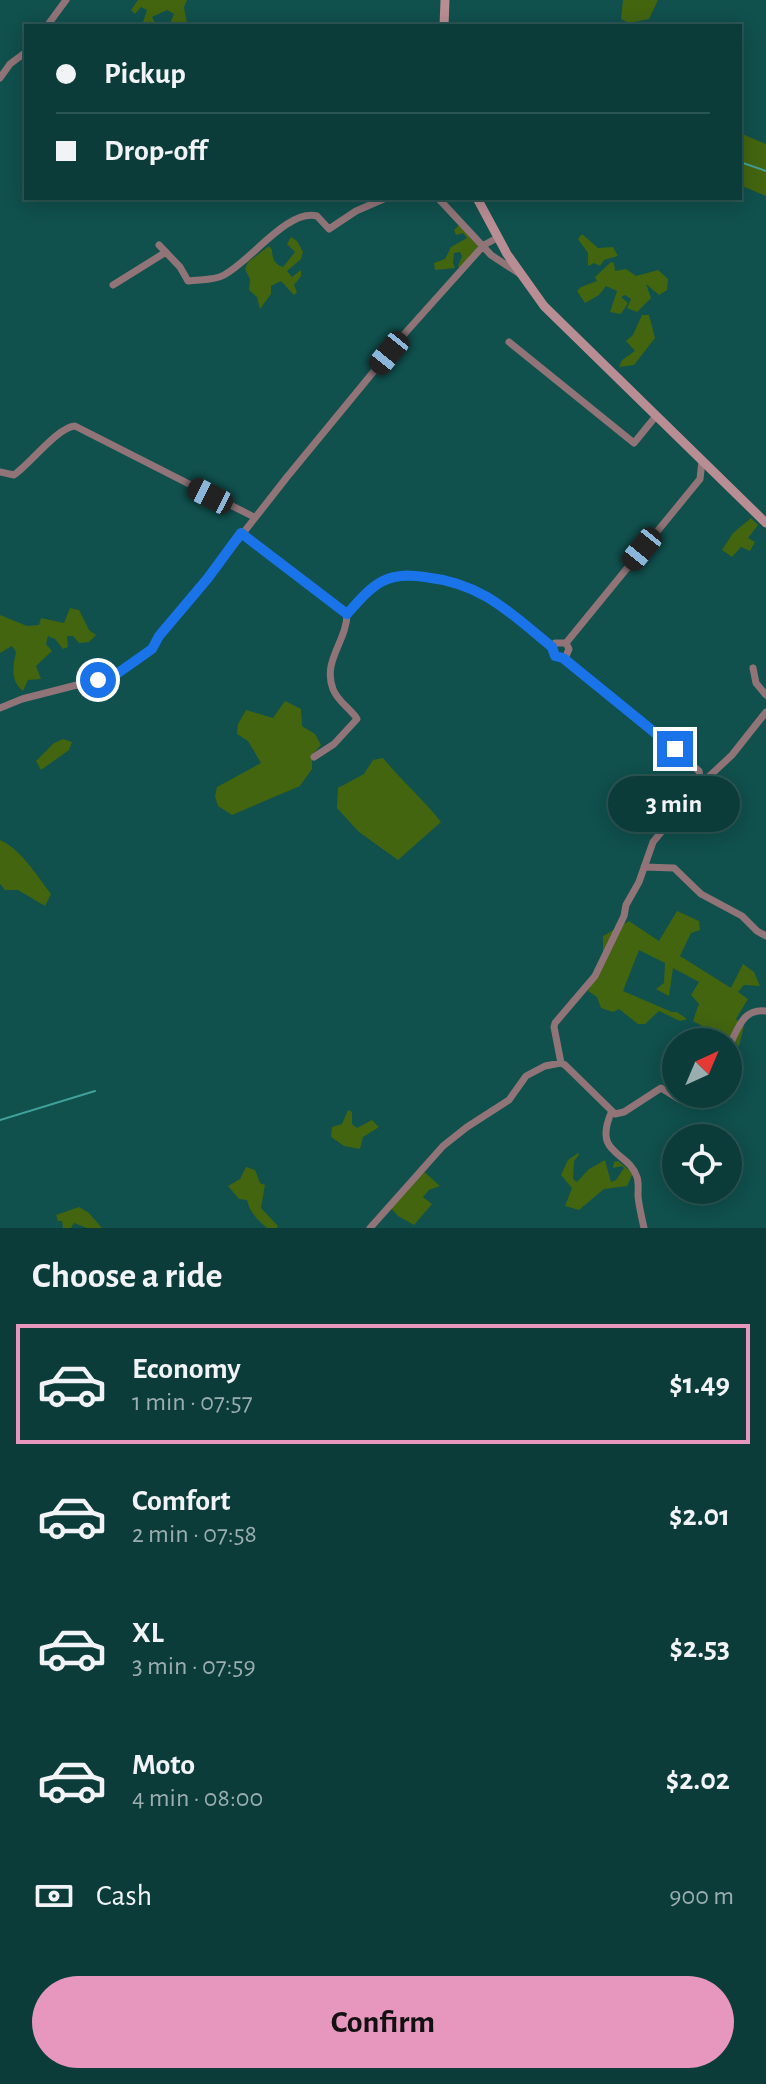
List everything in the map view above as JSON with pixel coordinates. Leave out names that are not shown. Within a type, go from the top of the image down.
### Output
[{"type":"street","points":[[48,24],[66,0]]},
{"type":"street","points":[[444,24],[445,0]]},
{"type":"street","points":[[0,78],[10,64],[24,54]]},
{"type":"street","points":[[159,245],[180,267],[188,281],[217,278],[231,271],[298,217],[317,216],[329,229],[356,211],[381,200]]},
{"type":"street","points":[[440,200],[491,255],[520,274]]},
{"type":"street","points":[[478,200],[520,274],[562,325],[766,523]]},
{"type":"street","points":[[1,706],[110,677],[152,649],[241,533],[407,331],[484,245],[497,238]]},
{"type":"street","points":[[113,285],[166,252]]},
{"type":"street","points":[[509,342],[634,443],[656,416]]},
{"type":"street","points":[[0,472],[14,475],[60,431],[75,426],[254,517]]},
{"type":"street","points":[[566,643],[700,479],[702,461]]},
{"type":"street","points":[[700,479],[720,478]]},
{"type":"street","points":[[241,533],[347,614]]},
{"type":"street","points":[[314,757],[334,744],[357,719],[334,693],[331,680],[332,661],[347,624],[347,614],[374,587],[389,578],[405,575],[438,579],[486,594],[552,647],[555,656],[563,658],[699,771],[701,784]]},
{"type":"street","points":[[552,647],[555,643],[566,643]]},
{"type":"street","points":[[563,658],[569,649],[566,643]]},
{"type":"street","points":[[753,668],[756,683],[766,695]]},
{"type":"street","points":[[644,1228],[638,1179],[628,1164],[612,1152],[608,1142],[606,1133],[611,1113],[604,1101],[561,1063],[554,1027],[590,985],[639,882],[653,842],[701,784],[732,755],[766,712]]},
{"type":"street","points":[[644,867],[674,868],[701,894],[742,916],[766,936]]},
{"type":"street","points":[[739,1028],[751,1012],[766,1011]]},
{"type":"street","points":[[370,1228],[443,1146],[509,1100],[526,1076],[545,1066],[561,1063]]},
{"type":"street","points":[[611,1113],[624,1112],[662,1089]]},
{"type":"green space","points":[[138,0],[187,0],[184,7],[187,23],[170,24],[174,14],[167,10],[152,17],[156,24],[134,24],[143,22],[147,10],[141,7],[135,14],[131,10]]},
{"type":"green space","points":[[623,0],[658,0],[649,19],[629,23],[621,19]]},
{"type":"green space","points":[[742,134],[766,144],[766,196],[742,186]]},
{"type":"green space","points":[[459,225],[478,246],[461,269],[458,266],[462,256],[460,252],[454,253],[455,268],[435,270],[434,263],[445,259],[451,247],[467,238],[463,233],[456,235],[454,230]]},
{"type":"green space","points":[[582,234],[598,248],[613,247],[618,256],[604,260],[600,266],[594,263],[588,266],[588,253],[578,239]]},
{"type":"green space","points":[[291,237],[303,252],[301,259],[287,271],[292,277],[301,270],[301,276],[294,285],[297,292],[294,295],[281,281],[271,286],[271,294],[260,309],[257,297],[249,290],[250,279],[245,269],[248,262],[269,246],[274,261],[283,267],[295,252],[287,244]]},
{"type":"green space","points":[[611,262],[615,271],[626,269],[636,276],[658,270],[668,279],[667,290],[659,295],[646,284],[651,298],[637,312],[627,308],[631,299],[625,295],[621,297],[628,303],[621,314],[610,312],[617,291],[606,286],[599,295],[585,303],[577,291],[597,281],[595,277]]},
{"type":"green space","points":[[642,315],[649,315],[655,338],[634,365],[619,367],[622,360],[635,351],[626,341],[633,335]]},
{"type":"green space","points":[[751,518],[758,525],[748,538],[755,542],[750,551],[741,547],[732,557],[722,550],[733,533]]},
{"type":"green space","points":[[70,608],[79,610],[89,630],[96,635],[89,642],[79,643],[73,636],[67,636],[68,647],[63,649],[48,636],[46,644],[52,651],[36,666],[41,679],[28,680],[23,691],[14,678],[16,652],[12,646],[0,653],[0,615],[27,626],[39,625],[41,618],[64,623]]},
{"type":"green space","points":[[285,701],[301,709],[302,726],[315,734],[321,745],[312,755],[312,769],[300,786],[232,815],[218,806],[215,796],[217,787],[261,763],[248,741],[237,734],[238,724],[246,710],[273,718]]},
{"type":"green space","points":[[63,739],[72,742],[69,750],[41,770],[36,761],[54,743]]},
{"type":"green space","points":[[383,758],[441,822],[398,860],[359,832],[337,808],[338,788],[364,774],[373,760]]},
{"type":"green space","points":[[0,840],[22,856],[51,894],[45,906],[18,890],[5,890],[0,884]]},
{"type":"green space","points":[[677,911],[699,921],[700,930],[691,933],[680,956],[731,988],[743,964],[754,972],[760,986],[744,985],[738,992],[748,999],[736,1019],[744,1026],[742,1034],[742,1028],[706,1028],[693,1021],[699,1004],[691,995],[699,982],[673,968],[669,996],[656,989],[664,983],[665,963],[639,950],[623,991],[677,1012],[687,1019],[680,1021],[659,1011],[645,1024],[638,1024],[619,1009],[613,1012],[601,1008],[597,997],[588,991],[603,962],[603,936],[629,921],[659,941]]},
{"type":"green space","points":[[348,1110],[352,1112],[352,1124],[357,1128],[372,1120],[379,1127],[363,1137],[360,1149],[344,1146],[331,1137],[332,1127],[342,1124]]},
{"type":"green space","points":[[578,1153],[574,1161],[573,1179],[577,1182],[589,1169],[605,1160],[611,1182],[616,1180],[624,1168],[613,1168],[614,1162],[618,1161],[633,1173],[627,1186],[604,1189],[579,1210],[565,1206],[572,1188],[561,1175],[568,1160]]},
{"type":"green space","points":[[246,1167],[255,1170],[260,1183],[265,1185],[261,1208],[277,1228],[267,1228],[252,1212],[247,1200],[239,1199],[228,1186],[240,1179]]},
{"type":"green space","points":[[420,1168],[440,1186],[429,1190],[423,1197],[432,1204],[414,1225],[398,1216],[389,1206]]},
{"type":"green space","points":[[79,1207],[102,1228],[87,1228],[74,1223],[71,1228],[63,1228],[62,1221],[58,1221],[56,1215]]},
{"type":"waterway","points":[[742,163],[766,171]]},
{"type":"waterway","points":[[0,1120],[95,1091]]},
{"type":"route","points":[[98,680],[118,673],[152,649],[241,533],[347,614],[374,587],[389,578],[405,575],[464,585],[486,594],[552,647],[555,656],[563,658],[675,749]]}]
